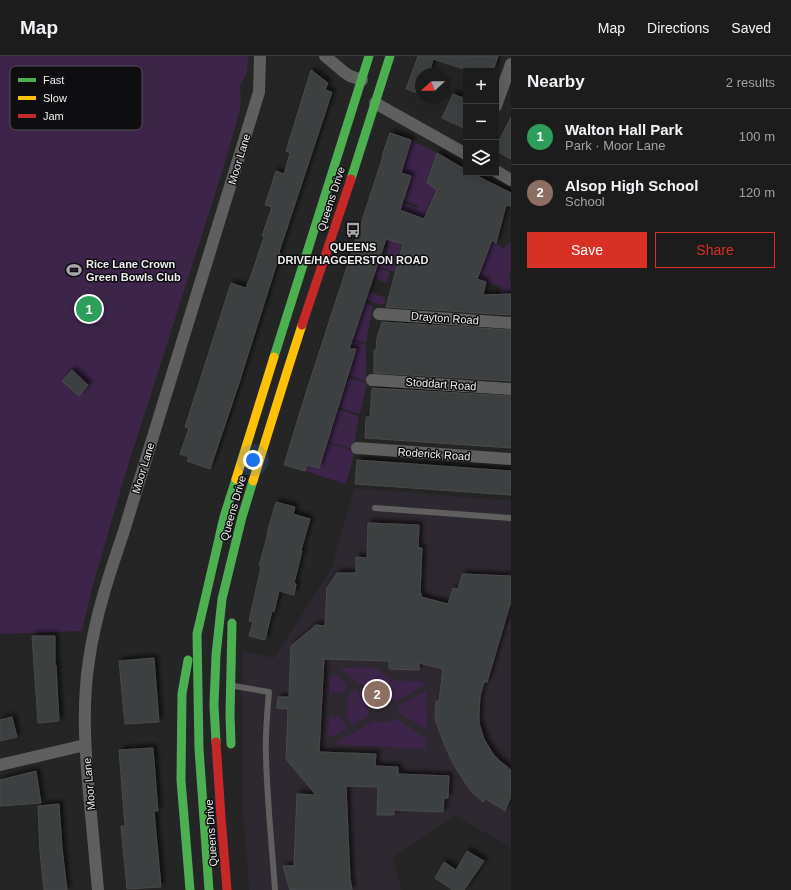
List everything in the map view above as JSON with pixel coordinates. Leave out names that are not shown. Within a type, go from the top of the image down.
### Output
[{"type":"highway","name":"Queens Drive","points":[[209,890],[199,748],[197,634],[224,517],[369,56]]},
{"type":"highway","name":"Queens Drive","points":[[228,890],[221,817],[214,705],[216,655],[222,599],[242,517],[286,375],[359,155],[390,56]]},
{"type":"highway","points":[[233,590],[235,546]]},
{"type":"highway","points":[[232,749],[230,718],[233,613]]},
{"type":"highway","points":[[190,890],[180,780],[182,694],[187,664],[197,634]]},
{"type":"street","name":"Moor Lane","points":[[98,890],[85,744],[85,702],[88,661],[95,626],[110,571],[128,519],[259,92],[260,56]]},
{"type":"street","points":[[325,56],[350,76],[362,80]]},
{"type":"street","points":[[497,104],[511,64]]},
{"type":"street","points":[[375,103],[463,152]]},
{"type":"street","points":[[499,173],[511,180]]},
{"type":"street","name":"Drayton Road","points":[[379,314],[511,323]]},
{"type":"street","name":"Stoddart Road","points":[[372,380],[511,390]]},
{"type":"street","name":"Roderick Road","points":[[357,448],[511,459]]},
{"type":"street","points":[[0,765],[85,744]]},
{"type":"lane","points":[[375,508],[511,518]]},
{"type":"lane","points":[[231,686],[269,692],[266,723],[266,755],[269,821],[275,890]]},
{"type":"shaded area","points":[[0,56],[248,56],[247,72],[240,86],[240,109],[225,163],[125,475],[91,592],[82,631],[0,634]]},
{"type":"shaded area","points":[[411,140],[437,153],[427,183],[456,203],[424,219],[390,206],[392,198],[418,208],[419,206],[395,197],[398,190],[406,192],[411,176],[400,172],[403,164],[407,166],[404,163]]},
{"type":"shaded area","points":[[381,232],[408,241],[397,273],[373,265],[376,257],[384,260],[389,244],[379,240]]},
{"type":"shaded area","points":[[492,240],[503,249],[509,242],[511,244],[511,270],[509,280],[511,281],[511,297],[500,296],[501,286],[477,279]]},
{"type":"shaded area","points":[[370,266],[390,272],[387,283],[378,280],[378,277],[368,274]]},
{"type":"shaded area","points":[[364,290],[386,298],[384,304],[380,305],[362,298]]},
{"type":"shaded area","points":[[358,300],[373,306],[366,343],[346,337],[354,313],[361,316],[364,307],[356,304]]},
{"type":"shaded area","points":[[347,339],[366,345],[366,381],[337,371],[339,364],[350,368],[356,351],[345,347]]},
{"type":"shaded area","points":[[336,373],[367,383],[360,414],[326,404],[340,401],[345,384],[334,380]]},
{"type":"shaded area","points":[[325,405],[359,416],[353,449],[316,438]]},
{"type":"shaded area","points":[[315,439],[355,451],[346,484],[305,471]]},
{"type":"shaded area","points":[[354,488],[511,501],[511,847],[455,816],[393,857],[401,890],[249,890],[243,810],[243,651],[274,658],[331,570]]},
{"type":"shaded area","points":[[339,668],[376,668],[390,680],[424,682],[424,685],[395,702],[391,697],[384,693],[375,695]]},
{"type":"shaded area","points":[[336,675],[348,685],[341,694],[336,692],[331,695],[329,693],[330,678]]},
{"type":"shaded area","points":[[354,688],[369,699],[367,707],[370,715],[353,725],[346,716],[349,707],[347,698]]},
{"type":"shaded area","points":[[426,691],[427,730],[398,712],[398,707]]},
{"type":"shaded area","points":[[331,716],[336,718],[340,716],[346,729],[333,737],[328,734],[329,719]]},
{"type":"shaded area","points":[[395,718],[426,739],[426,749],[334,744],[374,721],[384,723]]},
{"type":"building","points":[[418,56],[498,56],[494,68],[463,69],[433,59],[431,68],[415,68],[415,92],[406,89]]},
{"type":"building","points":[[311,70],[328,83],[325,90],[332,92],[210,469],[187,461],[189,457],[180,454],[189,428],[185,427],[231,283],[246,288],[249,282],[272,207],[265,205],[276,171],[284,174],[290,153],[286,151]]},
{"type":"building","points":[[453,94],[463,98],[463,128],[442,118],[448,104],[451,104]]},
{"type":"building","points":[[511,117],[511,159],[499,153],[499,141]]},
{"type":"building","points":[[390,133],[411,140],[401,173],[411,176],[400,210],[424,219],[437,190],[427,183],[437,153],[463,168],[463,176],[477,176],[511,193],[511,206],[506,205],[496,243],[492,240],[477,279],[486,282],[483,295],[511,294],[511,315],[386,307],[403,244],[386,239],[349,349],[356,349],[319,468],[307,465],[305,471],[284,465]]},
{"type":"building","points":[[382,322],[511,330],[511,381],[374,373],[374,350],[376,350],[377,338]]},
{"type":"building","points":[[72,370],[88,385],[79,396],[62,381]]},
{"type":"building","points":[[372,388],[511,396],[511,448],[365,438],[366,417],[370,417]]},
{"type":"building","points":[[357,460],[511,471],[511,495],[355,484]]},
{"type":"building","points":[[276,502],[295,507],[293,514],[310,519],[301,550],[294,583],[296,584],[294,595],[279,591],[274,612],[272,611],[265,640],[249,636],[253,622],[249,621],[261,567],[259,566]]},
{"type":"building","points":[[368,523],[419,525],[418,548],[422,548],[421,597],[448,604],[453,588],[458,589],[462,574],[511,576],[511,601],[487,682],[484,682],[480,696],[479,723],[484,739],[493,754],[511,770],[511,796],[505,811],[486,799],[483,802],[470,790],[454,765],[435,719],[436,701],[439,701],[443,669],[419,663],[419,670],[389,669],[389,661],[324,659],[319,752],[376,754],[375,766],[398,767],[398,774],[449,776],[448,798],[444,798],[443,812],[394,810],[394,815],[377,815],[378,787],[346,786],[350,878],[352,890],[290,890],[283,866],[294,866],[297,794],[316,795],[286,759],[288,709],[277,708],[278,697],[289,697],[291,646],[316,625],[325,626],[327,588],[337,573],[356,573],[356,557],[367,558]]},
{"type":"building","points":[[32,636],[55,636],[55,665],[59,721],[38,723]]},
{"type":"building","points":[[154,658],[159,722],[125,724],[119,661]]},
{"type":"building","points":[[12,717],[17,737],[0,741],[0,720]]},
{"type":"building","points":[[153,748],[158,811],[154,811],[161,887],[127,889],[121,826],[125,826],[119,750]]},
{"type":"building","points":[[36,771],[41,803],[0,806],[0,780]]},
{"type":"building","points":[[59,804],[67,890],[44,890],[40,852],[38,806]]},
{"type":"building","points":[[467,851],[484,861],[464,890],[453,890],[435,878],[444,862],[456,870]]},
{"type":"traffic: fast","points":[[274,357],[369,56]]},
{"type":"traffic: fast","points":[[351,179],[390,56]]},
{"type":"traffic: fast","points":[[209,890],[199,749],[197,634],[224,517],[236,479]]},
{"type":"traffic: fast","points":[[216,742],[214,705],[216,655],[222,599],[242,517],[253,481]]},
{"type":"traffic: fast","points":[[231,744],[230,715],[232,623]]},
{"type":"traffic: fast","points":[[188,660],[182,694],[181,780],[190,890]]},
{"type":"traffic: slow","points":[[253,481],[302,325]]},
{"type":"traffic: slow","points":[[236,479],[274,357]]},
{"type":"traffic: jam","points":[[302,325],[351,179]]},
{"type":"traffic: jam","points":[[216,742],[227,890]]},
{"type":"place","name":"QUEENS DRIVE/HAGGERSTON ROAD","points":[[353,230]]},
{"type":"place","name":"Rice Lane Crown Green Bowls Club","points":[[74,270]]},
{"type":"place","name":"Walton Hall Park","points":[[89,309]]},
{"type":"place","name":"Alsop High School","points":[[377,694]]}]
